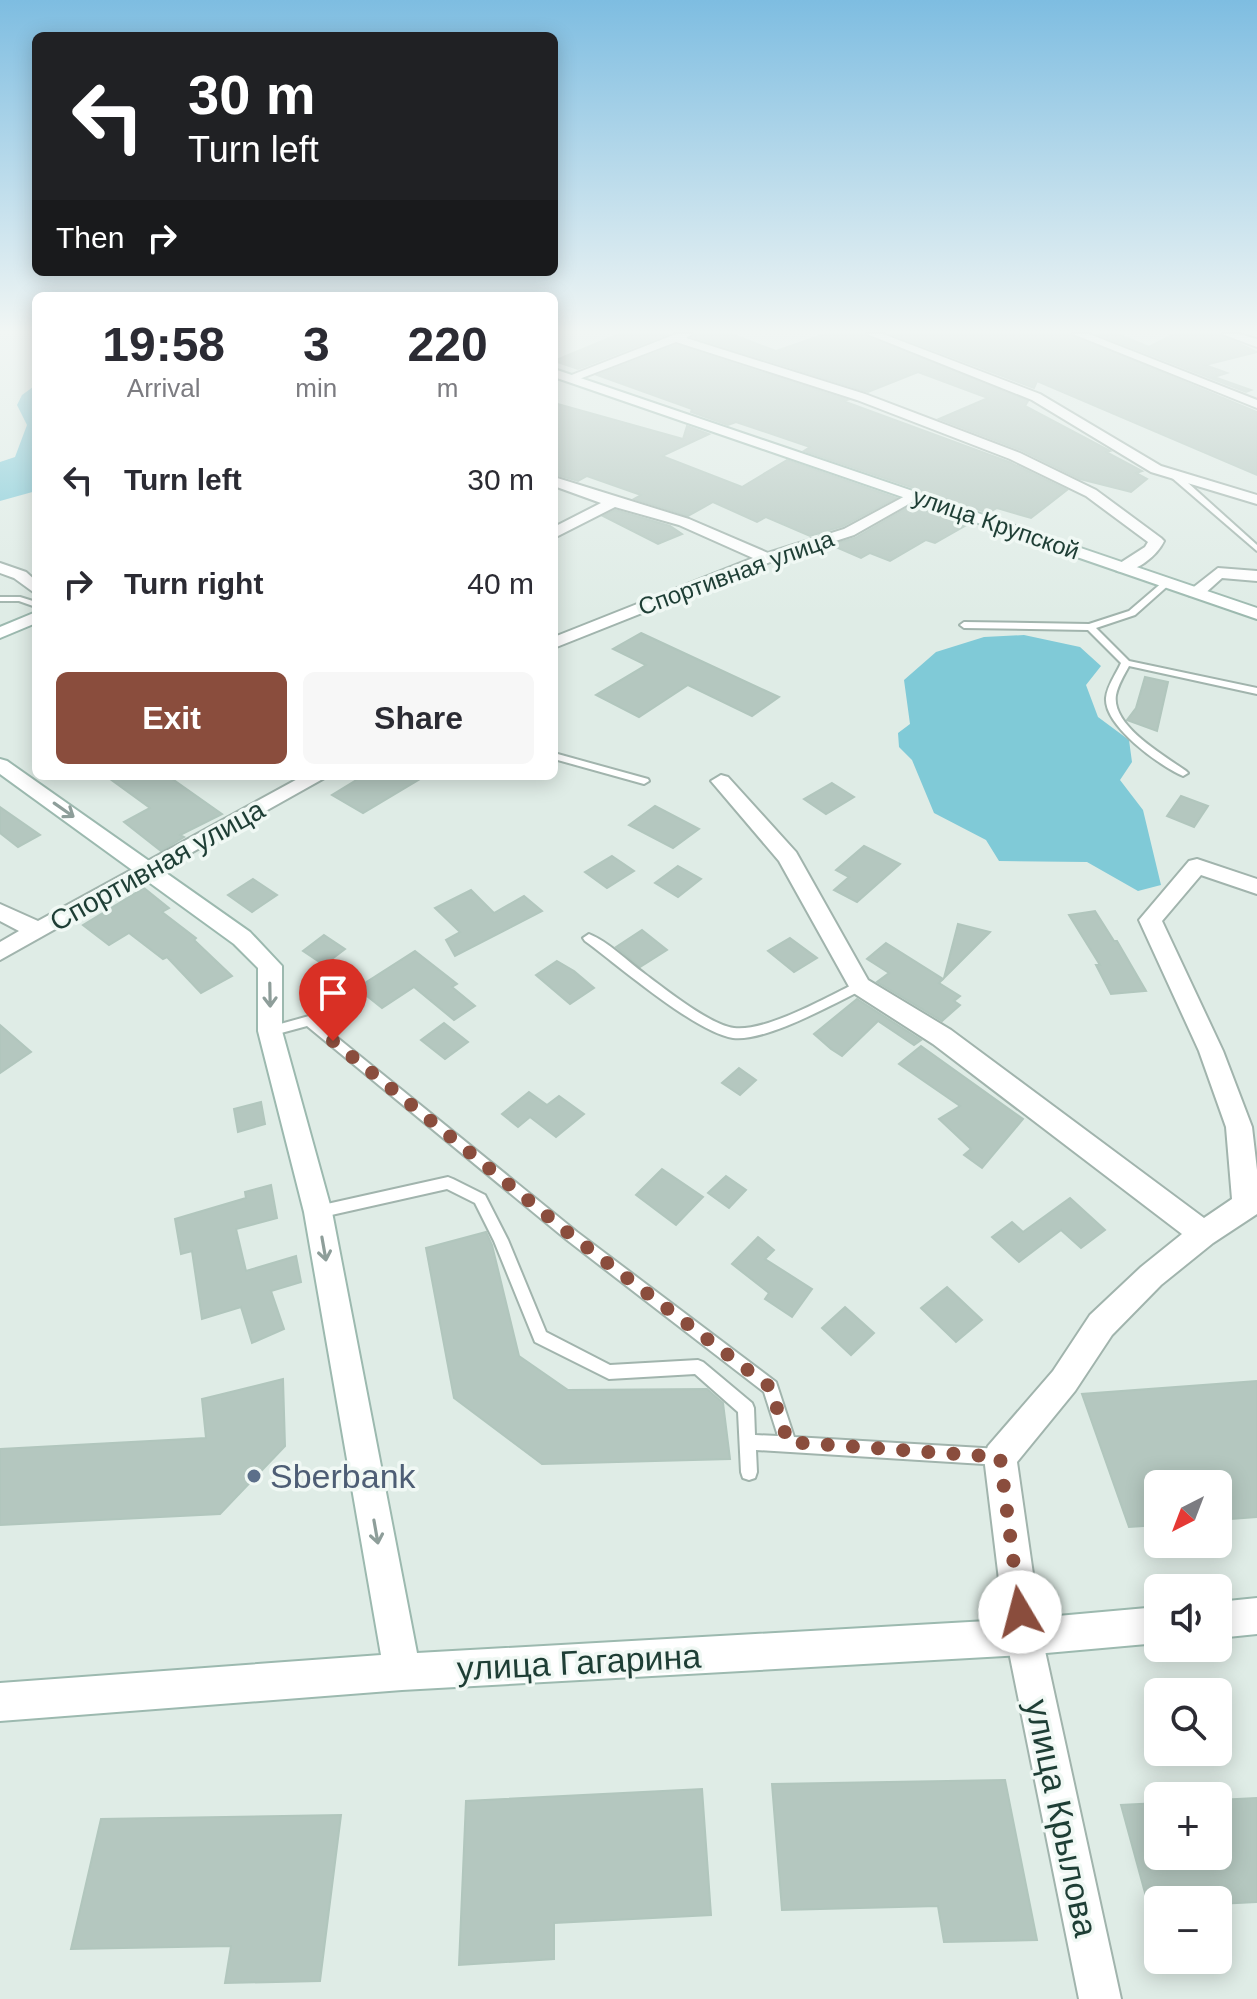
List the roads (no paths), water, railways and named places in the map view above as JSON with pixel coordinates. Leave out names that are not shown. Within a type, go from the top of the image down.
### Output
[{"type":"street","name":"улица Крупской","points":[[712,427],[1257,614]]},
{"type":"street","points":[[934,427],[1015,456],[1091,493],[1156,541],[1152,550],[1123,568]]},
{"type":"street","points":[[1086,427],[1156,469],[1257,500]]},
{"type":"street","points":[[558,482],[684,522],[767,558]]},
{"type":"street","name":"Спортивная улица","points":[[558,641],[767,558],[849,532],[914,497]]},
{"type":"street","points":[[558,531],[613,502]]},
{"type":"street","points":[[0,568],[20,575],[32,586]]},
{"type":"street","points":[[1196,593],[1218,573],[1257,576]]},
{"type":"street","points":[[0,633],[32,618]]},
{"type":"street","points":[[0,765],[242,938],[270,966],[270,1031],[318,1212],[402,1672]]},
{"type":"street","name":"Спортивная улица","points":[[0,952],[311,780]]},
{"type":"street","points":[[721,781],[788,857],[860,986],[942,1037],[1203,1234]]},
{"type":"street","points":[[1000,1457],[1064,1381],[1101,1325],[1151,1276],[1203,1234],[1252,1202],[1239,1127],[1211,1051],[1150,920],[1197,866],[1257,887]]},
{"type":"street","name":"Спортивная улица","points":[[0,912],[38,931]]},
{"type":"street","name":"улица Крылова","points":[[1000,1457],[1024,1637],[1100,1999]]},
{"type":"street","points":[[1232,1619],[1257,1616]]},
{"type":"street","name":"улица Гагарина","points":[[0,1702],[402,1672],[1024,1637],[1144,1626]]},
{"type":"lane","points":[[1174,475],[1257,549]]},
{"type":"lane","points":[[964,625],[1090,627],[1132,613],[1167,583]]},
{"type":"lane","points":[[0,599],[20,599],[32,614]]},
{"type":"lane","points":[[1090,627],[1126,663],[1257,691]]},
{"type":"lane","points":[[1126,663],[1111,699],[1113,712],[1123,728],[1183,773]]},
{"type":"lane","points":[[558,757],[644,781]]},
{"type":"lane","points":[[589,938],[696,1015],[733,1033],[767,1028],[860,986]]},
{"type":"lane","points":[[270,1031],[309,1021],[572,1236],[770,1387],[788,1442]]},
{"type":"lane","points":[[318,1212],[448,1183],[480,1199],[501,1240],[540,1337],[609,1372],[698,1367],[746,1408],[749,1472]]},
{"type":"lane","points":[[747,1442],[788,1442],[1000,1457]]},
{"type":"water","points":[[26,427],[32,427],[32,492],[0,501],[0,462],[15,457]]},
{"type":"water","points":[[1024,635],[1080,647],[1101,666],[1086,685],[1098,717],[1129,740],[1132,762],[1120,780],[1143,810],[1161,885],[1138,891],[1087,862],[999,861],[986,840],[934,813],[912,760],[899,747],[898,733],[910,724],[904,680],[936,652],[984,637]]},
{"type":"place","name":"Sberbank","points":[[254,1476]]}]
